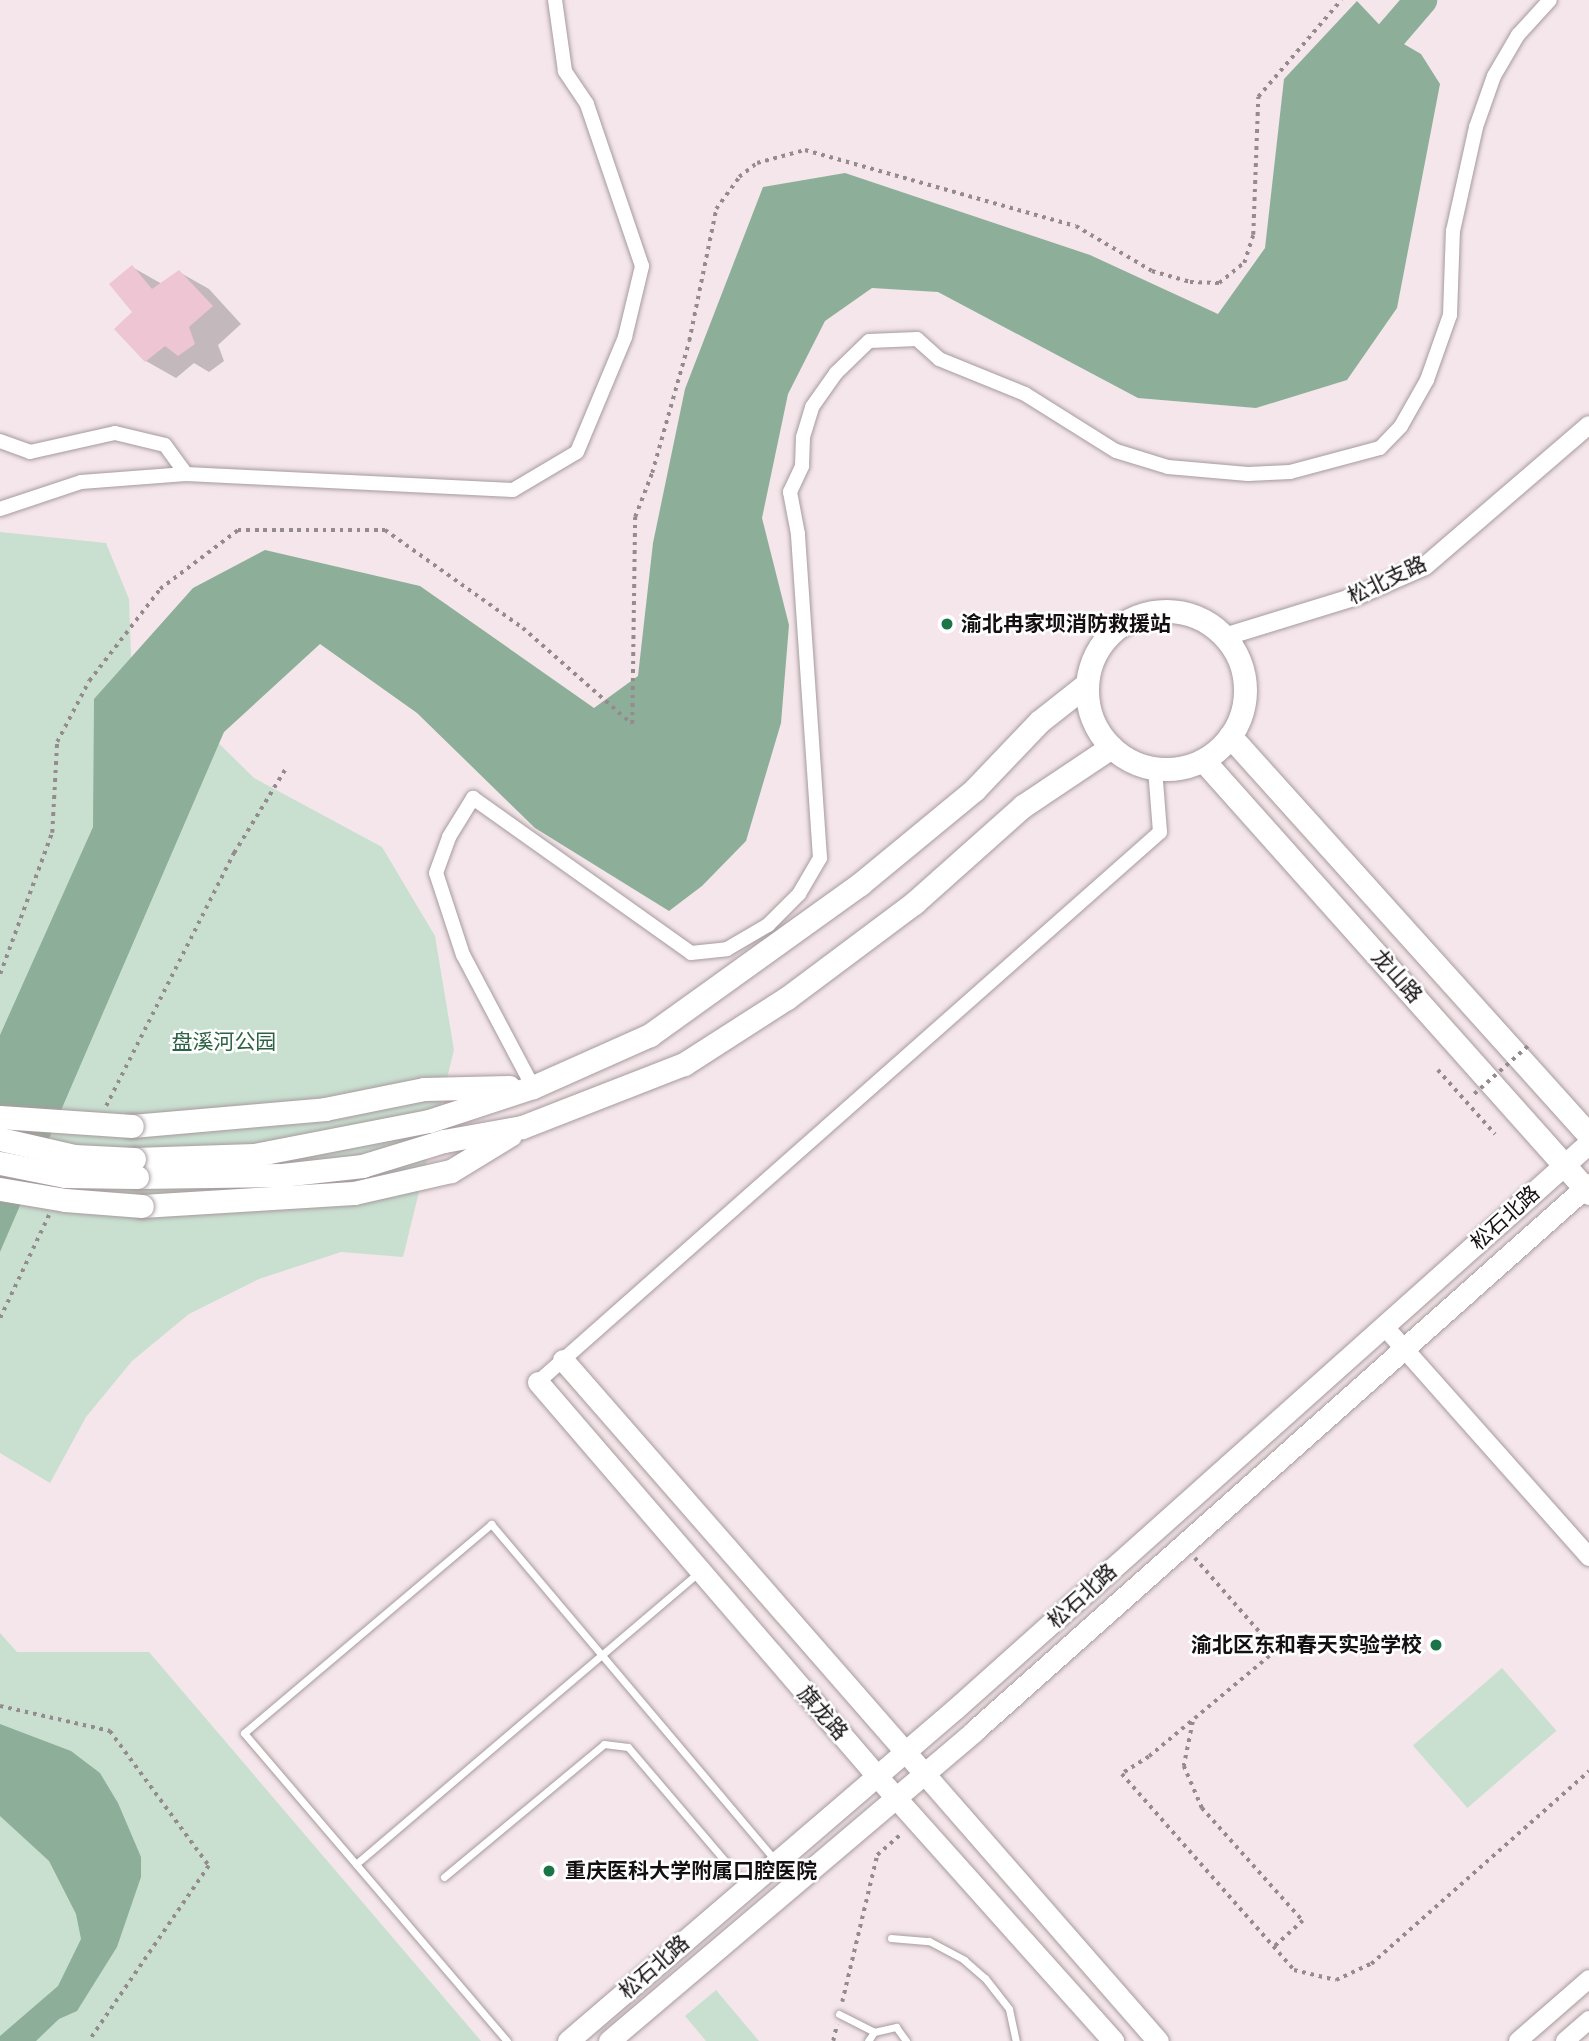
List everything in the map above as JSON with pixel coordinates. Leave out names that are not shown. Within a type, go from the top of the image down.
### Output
[{"type":"main road","points":[[1153,612],[1179,612],[1203,621],[1224,637],[1239,660],[1245,687],[1242,714],[1230,736],[1203,760],[1180,768],[1155,769],[1131,761],[1111,747],[1092,718],[1087,684],[1093,658],[1107,636],[1128,620],[1153,612]]},
{"type":"main road","points":[[0,1163],[65,1176],[254,1155],[429,1121],[533,1087],[650,1035],[849,892],[974,790],[1040,721],[1087,684]]},
{"type":"main road","name":"龙山路","points":[[1230,736],[1589,1135]]},
{"type":"main road","points":[[0,1189],[65,1200],[142,1206],[354,1192],[451,1171],[522,1127],[684,1064],[787,998],[914,903],[1023,806],[1111,747]]},
{"type":"main road","name":"龙山路","points":[[1203,760],[1587,1188]]},
{"type":"main road","points":[[0,1117],[132,1126],[325,1109],[424,1088],[533,1087]]},
{"type":"main road","points":[[0,1139],[136,1168],[282,1175],[362,1166],[444,1141],[522,1127]]},
{"type":"main road","name":"松石北路","points":[[568,2041],[877,1776],[1589,1143]]},
{"type":"main road","name":"松石北路","points":[[609,2041],[923,1775],[1587,1188]]},
{"type":"main road","points":[[563,1360],[902,1753],[1158,2041]]},
{"type":"main road","name":"旗龙路","points":[[538,1382],[896,1798],[1113,2041]]},
{"type":"street","points":[[0,509],[81,482],[186,474],[513,490],[577,452],[625,337],[642,265],[587,104],[565,71],[555,0]]},
{"type":"street","points":[[533,1087],[463,955],[436,873],[450,837],[473,798],[691,953],[727,949],[768,925],[799,894],[820,858],[798,534],[790,492],[802,466],[803,436],[812,407],[836,373],[869,341],[917,339],[939,359],[1026,394],[1116,451],[1168,467],[1248,474],[1290,472],[1380,448],[1401,426],[1426,380],[1450,315],[1452,231],[1476,127],[1494,76],[1518,35],[1550,0]]},
{"type":"street","name":"松北支路","points":[[1224,637],[1353,597],[1425,566],[1589,425]]},
{"type":"street","points":[[0,441],[30,452],[115,433],[165,445],[186,474]]},
{"type":"street","points":[[538,1382],[1160,832],[1155,769]]},
{"type":"street","points":[[1384,1326],[1589,1557]]},
{"type":"street","points":[[1518,2041],[1589,1979]]},
{"type":"street","points":[[1565,2041],[1589,2020]]},
{"type":"lane","points":[[507,2041],[244,1733],[491,1524],[777,1862]]},
{"type":"lane","points":[[356,1864],[701,1571]]},
{"type":"lane","points":[[444,1877],[604,1744],[628,1747],[747,1887]]},
{"type":"lane","points":[[891,1938],[929,1941],[964,1960],[1009,2010],[1016,2041]]},
{"type":"lane","points":[[839,2014],[874,2032],[896,2027],[906,2041]]},
{"type":"lane","points":[[868,2041],[874,2032]]},
{"type":"path","points":[[0,974],[52,833],[57,742],[89,681],[160,589],[238,530],[385,530],[523,628],[632,724],[635,517],[652,472],[689,341],[716,209],[738,177],[757,163],[804,150],[1076,226],[1152,271],[1190,282],[1219,283],[1244,263],[1253,235],[1258,97],[1341,0]]},
{"type":"path","points":[[105,1107],[234,853],[286,768]]},
{"type":"path","points":[[1466,1101],[1529,1045]]},
{"type":"path","points":[[1438,1070],[1496,1134]]},
{"type":"path","points":[[0,1318],[54,1205]]},
{"type":"path","points":[[1184,1545],[1276,1651],[1122,1774],[1294,1970],[1335,1980],[1371,1964],[1589,1771]]},
{"type":"path","points":[[0,1706],[110,1731],[209,1866],[89,2041]]},
{"type":"path","points":[[1194,1719],[1184,1766],[1202,1808],[1303,1922],[1274,1947]]},
{"type":"path","points":[[833,2041],[877,1855],[917,1820]]},
{"type":"green space","name":"盘溪河公园","points":[[0,532],[106,543],[129,599],[131,657],[254,778],[382,847],[435,936],[454,1050],[403,1257],[341,1252],[259,1279],[189,1314],[132,1361],[86,1417],[50,1483],[0,1453]]},
{"type":"green space","points":[[0,1633],[17,1652],[149,1652],[481,2041],[0,2041]]},
{"type":"green space","points":[[1502,1668],[1556,1731],[1467,1808],[1413,1745]]},
{"type":"green space","points":[[716,1990],[759,2041],[706,2041],[685,2016]]},
{"type":"shaded area","points":[[1357,1],[1390,36],[1421,54],[1440,84],[1397,308],[1347,380],[1256,408],[1138,398],[938,292],[872,288],[825,321],[788,394],[762,518],[789,625],[781,723],[746,841],[702,886],[669,911],[535,828],[417,713],[320,644],[224,732],[0,1252],[0,1035],[93,827],[94,699],[193,588],[265,550],[420,586],[594,708],[638,676],[653,543],[685,389],[763,187],[845,173],[1090,255],[1218,314],[1265,248],[1284,79]]},
{"type":"shaded area","points":[[0,1724],[71,1751],[100,1773],[118,1803],[141,1857],[141,1877],[117,1947],[77,2011],[59,2019],[36,2041],[0,2041],[0,2036],[58,1986],[81,1939],[76,1914],[49,1861],[0,1816]]},
{"type":"building","points":[[132,265],[152,289],[179,270],[213,306],[189,327],[195,344],[178,356],[165,346],[145,362],[114,329],[132,312],[109,284]]},
{"type":"waterway","points":[[1390,36],[1421,0]]},
{"type":"place","name":"渝北冉家坝消防救援站","points":[[947,624]]},
{"type":"place","name":"渝北区东和春天实验学校","points":[[1436,1645]]},
{"type":"place","name":"重庆医科大学附属口腔医院","points":[[549,1871]]}]
